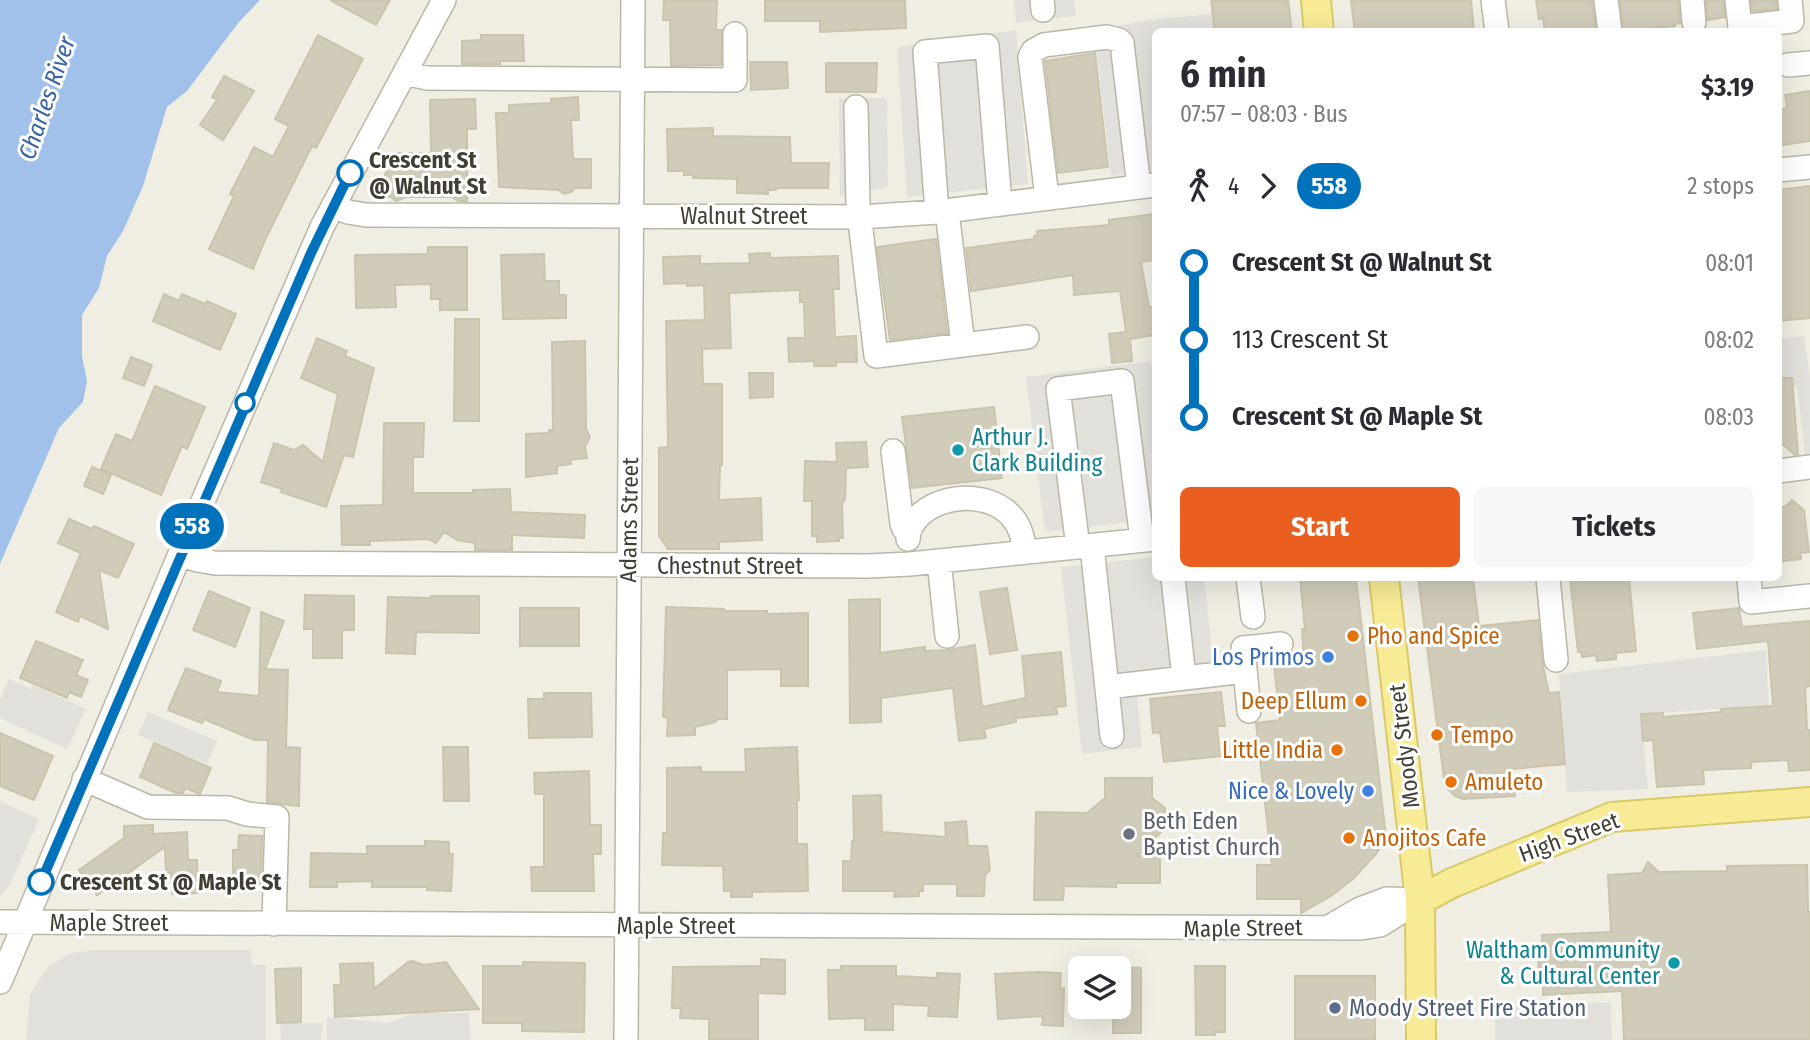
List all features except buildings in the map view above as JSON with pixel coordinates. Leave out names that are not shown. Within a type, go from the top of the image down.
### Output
[{"type":"main road","points":[[1316,0],[1319,28]]},
{"type":"main road","name":"Moody Street","points":[[1384,581],[1420,900],[1420,1040]]},
{"type":"main road","name":"High Street","points":[[1420,900],[1452,883],[1612,817],[1810,802]]},
{"type":"street","points":[[0,982],[180,554],[333,206],[444,0]]},
{"type":"street","name":"Adams Street","points":[[626,1040],[633,0]]},
{"type":"street","points":[[1493,0],[1496,28]]},
{"type":"street","points":[[1606,0],[1610,28]]},
{"type":"street","points":[[1737,0],[1740,27],[1798,16]]},
{"type":"street","points":[[405,73],[427,78],[735,80],[735,34]]},
{"type":"street","points":[[1046,198],[1030,57],[1033,51],[1044,45],[1107,37],[1122,43],[1147,186]]},
{"type":"street","points":[[963,345],[942,211],[925,52],[988,46],[1000,204]]},
{"type":"street","points":[[856,107],[860,217],[876,356],[1027,337]]},
{"type":"street","points":[[1782,170],[1810,167]]},
{"type":"street","name":"Walnut Street","points":[[333,206],[366,215],[860,217],[942,211],[1147,186]]},
{"type":"street","points":[[1112,736],[1107,687],[1058,389],[1122,381],[1149,539]]},
{"type":"street","points":[[893,451],[902,524],[909,532]]},
{"type":"street","points":[[1782,470],[1810,467]]},
{"type":"street","points":[[911,564],[909,532],[920,514],[934,505],[957,499],[982,500],[997,505],[1011,515],[1020,529],[1025,552]]},
{"type":"street","name":"Chestnut Street","points":[[180,554],[215,563],[868,566],[911,564],[1149,539]]},
{"type":"street","points":[[939,561],[947,636]]},
{"type":"street","points":[[1174,581],[1184,678]]},
{"type":"street","points":[[1248,581],[1253,617]]},
{"type":"street","points":[[1548,581],[1556,660]]},
{"type":"street","points":[[1749,581],[1751,602],[1810,596]]},
{"type":"street","points":[[1249,711],[1243,648],[1281,644]]},
{"type":"street","points":[[1107,687],[1245,671]]},
{"type":"street","points":[[84,779],[148,807],[228,808],[247,814],[277,817],[274,924]]},
{"type":"street","name":"Maple Street","points":[[0,922],[1245,929],[1329,927],[1360,909],[1387,899],[1420,900]]},
{"type":"shaded area","points":[[1014,0],[1074,0],[1076,16],[1016,23]]},
{"type":"shaded area","points":[[1213,14],[1215,28],[1152,28],[1152,171],[1111,176],[1094,29]]},
{"type":"shaded area","points":[[1016,30],[1028,184],[907,197],[897,47]]},
{"type":"shaded area","points":[[887,98],[888,187],[840,196],[839,99]]},
{"type":"shaded area","points":[[1804,336],[1810,377],[1810,454],[1805,454],[1797,386],[1782,388],[1782,339]]},
{"type":"shaded area","points":[[1151,361],[1152,519],[1045,532],[1026,377]]},
{"type":"shaded area","points":[[1152,557],[1152,581],[1204,581],[1216,688],[1137,697],[1142,747],[1082,754],[1061,567]]},
{"type":"shaded area","points":[[1766,650],[1769,706],[1641,714],[1648,789],[1567,792],[1559,674]]},
{"type":"shaded area","points":[[9,679],[31,689],[33,685],[86,709],[67,749],[0,718],[0,699]]},
{"type":"shaded area","points":[[148,712],[217,741],[207,764],[138,735]]},
{"type":"shaded area","points":[[0,801],[39,819],[9,887],[0,896]]},
{"type":"shaded area","points":[[92,950],[251,950],[252,965],[266,965],[266,1040],[26,1040],[30,995],[42,975],[49,966],[67,954]]},
{"type":"shaded area","points":[[1611,1002],[1612,1040],[1495,1040],[1495,1008]]},
{"type":"shaded area","points":[[416,1013],[469,1013],[471,1040],[327,1040],[327,1017],[388,1023]]},
{"type":"shaded area","points":[[280,1023],[323,1023],[321,1040],[281,1040]]},
{"type":"water","name":"Charles River","points":[[0,0],[260,0],[239,22],[187,91],[167,107],[143,186],[123,231],[107,256],[99,288],[82,315],[82,356],[87,381],[83,402],[59,428],[0,564]]},
{"type":"bus line","name":"558","points":[[41,882],[322,227],[350,173]]},
{"type":"place","name":"Crescent St @ Walnut St","points":[[350,173]]},
{"type":"place","name":"Arthur J. Clark Building","points":[[958,450]]},
{"type":"place","name":"Pho and Spice","points":[[1353,636]]},
{"type":"place","name":"Los Primos","points":[[1328,657]]},
{"type":"place","name":"Deep Ellum","points":[[1361,701]]},
{"type":"place","name":"Tempo","points":[[1437,735]]},
{"type":"place","name":"Little India","points":[[1337,750]]},
{"type":"place","name":"Amuleto","points":[[1451,782]]},
{"type":"place","name":"Nice & Lovely","points":[[1368,791]]},
{"type":"place","name":"Beth Eden Baptist Church","points":[[1129,834]]},
{"type":"place","name":"Anojitos Cafe","points":[[1349,838]]},
{"type":"place","name":"Crescent St @ Maple St","points":[[41,882]]},
{"type":"place","name":"Waltham Community & Cultural Center","points":[[1674,963]]},
{"type":"place","name":"Moody Street Fire Station","points":[[1335,1008]]}]
